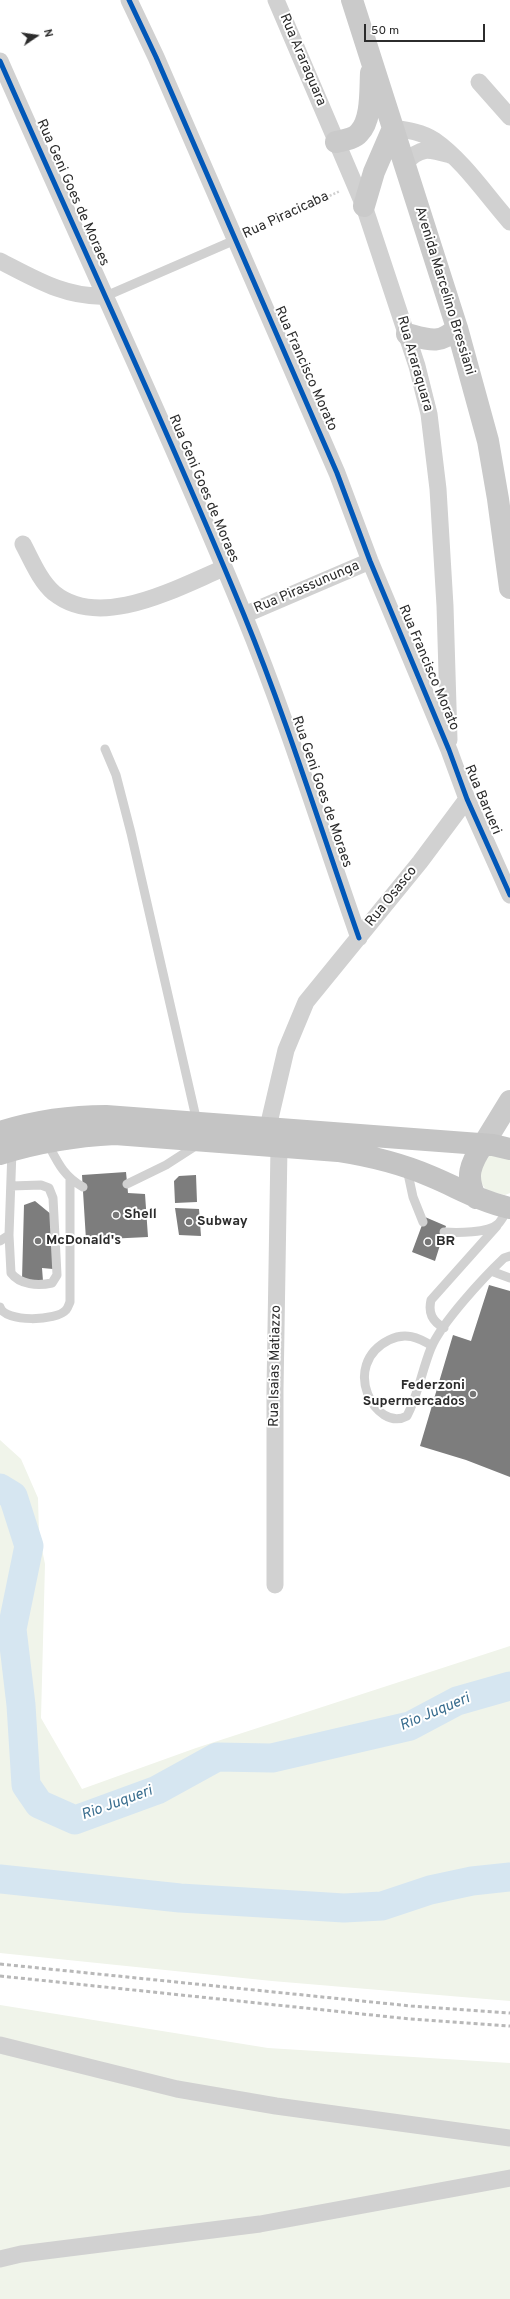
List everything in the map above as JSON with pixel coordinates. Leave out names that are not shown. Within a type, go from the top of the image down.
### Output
[{"type":"main road","points":[[0,1132],[48,1120],[73,1116],[200,1132],[279,1147],[364,1154],[407,1167],[430,1176],[476,1198],[510,1207]]},
{"type":"main road","points":[[6,1152],[46,1141],[83,1136],[200,1132],[268,1127],[483,1145],[510,1149]]},
{"type":"main road","points":[[476,1198],[469,1182],[469,1172],[471,1163],[483,1145]]},
{"type":"street","name":"Rua Francisco Morato","points":[[129,0],[156,57],[337,472],[370,561],[449,750]]},
{"type":"street","name":"Rua Araraquara","points":[[276,0],[364,206],[407,334],[429,414],[438,489],[445,606],[449,750]]},
{"type":"street","name":"Avenida Marcelino Bressiani","points":[[352,0],[457,328],[488,441],[508,563],[510,588]]},
{"type":"street","points":[[336,142],[350,139],[359,134],[364,126],[368,111],[371,57]]},
{"type":"street","name":"Rua Geni Goes de Moraes","points":[[0,60],[106,296],[244,615],[269,680],[359,938]]},
{"type":"street","points":[[479,82],[510,117]]},
{"type":"street","points":[[364,206],[374,172],[393,128],[420,133],[433,140],[452,156],[510,222]]},
{"type":"street","points":[[404,163],[414,153],[422,150],[432,150],[452,156]]},
{"type":"street","points":[[0,261],[70,293],[86,297],[106,296]]},
{"type":"street","points":[[407,334],[436,340],[447,338],[457,328]]},
{"type":"street","points":[[23,544],[41,578],[54,593],[70,602],[85,606],[110,607],[141,602],[224,568]]},
{"type":"street","name":"Rua Pirassununga","points":[[244,615],[370,561]]},
{"type":"street","name":"Rua Barueri","points":[[449,750],[467,799],[508,887]]},
{"type":"street","name":"Rua Osasco","points":[[268,1127],[286,1050],[306,1002],[420,862],[467,799]]},
{"type":"street","points":[[483,1145],[510,1101]]},
{"type":"street","name":"Rua Isaias Matiazzo","points":[[276,1585],[275,1390],[279,1147]]},
{"type":"street","points":[[0,2045],[178,2089],[276,2106],[503,2137],[510,2151]]},
{"type":"street","points":[[0,2259],[37,2252],[260,2224],[509,2176]]},
{"type":"lane","name":"Rua Piracicaba","points":[[106,296],[235,240]]},
{"type":"lane","points":[[106,749],[116,775],[131,833],[200,1132],[166,1165],[127,1184]]},
{"type":"lane","points":[[46,1141],[61,1169],[70,1180],[83,1187]]},
{"type":"lane","points":[[6,1152],[11,1186],[9,1268],[15,1279],[38,1284],[47,1284],[55,1280],[57,1267],[54,1198],[46,1185],[11,1186]]},
{"type":"lane","points":[[407,1167],[413,1197],[423,1222]]},
{"type":"lane","points":[[0,1307],[1,1311],[9,1317],[18,1319],[59,1315],[67,1310],[70,1302],[70,1180]]},
{"type":"lane","points":[[444,1328],[432,1318],[429,1310],[431,1300],[497,1226],[510,1207]]},
{"type":"lane","points":[[444,1232],[455,1233],[481,1230],[497,1226]]},
{"type":"lane","points":[[0,1242],[9,1235]]},
{"type":"lane","points":[[432,1346],[419,1338],[408,1335],[396,1337],[375,1349],[367,1360],[364,1368],[365,1388],[381,1413],[386,1417],[397,1420],[407,1416],[432,1346],[444,1328],[491,1272],[504,1258],[510,1256]]},
{"type":"lane","points":[[491,1272],[510,1278]]},
{"type":"shaded area","points":[[491,1153],[510,1160],[510,1193],[505,1195],[487,1191],[476,1176]]},
{"type":"shaded area","points":[[0,1440],[21,1459],[38,1498],[39,1534],[45,1564],[41,1718],[82,1789],[196,1748],[510,1646],[510,2001],[272,1981],[0,1953]]},
{"type":"shaded area","points":[[0,2005],[268,2048],[510,2063],[510,2299],[0,2299]]},
{"type":"building","name":"Shell","points":[[126,1172],[128,1193],[145,1194],[148,1237],[86,1240],[82,1175]]},
{"type":"building","points":[[196,1175],[197,1202],[175,1203],[174,1181],[179,1176]]},
{"type":"building","name":"McDonald's","points":[[35,1201],[52,1215],[53,1269],[42,1268],[43,1281],[22,1279],[24,1205]]},
{"type":"building","name":"Subway","points":[[175,1208],[199,1209],[201,1236],[179,1235]]},
{"type":"building","name":"BR","points":[[425,1217],[446,1226],[435,1261],[412,1252]]},
{"type":"building","name":"Federzoni Supermercados","points":[[489,1285],[510,1291],[510,1477],[466,1460],[420,1446],[453,1335],[471,1341]]},
{"type":"waterway","name":"Rio Juqueri","points":[[0,1488],[13,1496],[29,1546],[12,1629],[21,1705],[26,1785],[39,1804],[75,1820],[157,1790],[217,1757],[272,1758],[410,1726],[457,1701],[510,1686]]},
{"type":"waterway","points":[[0,1879],[180,1898],[344,1908],[382,1906],[430,1890],[472,1881],[510,1877]]},
{"type":"railway","points":[[0,1964],[411,2006],[510,2013]]},
{"type":"railway","points":[[0,1976],[410,2019],[510,2026]]},
{"type":"cycle path","points":[[129,0],[156,57],[337,473],[370,561],[449,750],[467,799],[510,895]]},
{"type":"cycle path","points":[[0,61],[154,406],[244,615],[275,695],[359,938]]},
{"type":"place","name":"Shell","points":[[116,1215]]},
{"type":"place","name":"Subway","points":[[189,1222]]},
{"type":"place","name":"McDonald's","points":[[38,1241]]},
{"type":"place","name":"BR","points":[[428,1242]]},
{"type":"place","name":"Federzoni Supermercados","points":[[473,1394]]}]
